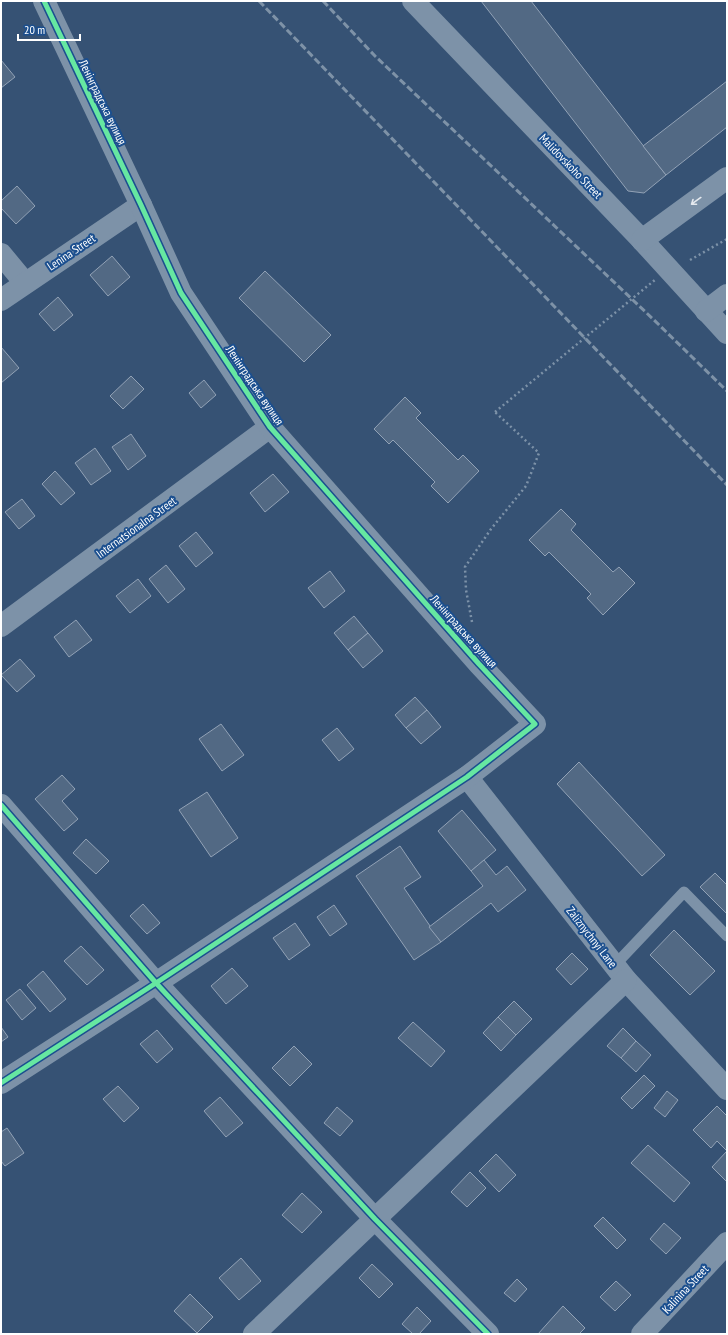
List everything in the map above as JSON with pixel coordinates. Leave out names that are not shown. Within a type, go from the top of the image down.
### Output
[{"type":"street","name":"Ленінградська вулиця","points":[[44,1],[181,292],[270,427],[479,664],[535,724],[467,777]]},
{"type":"street","name":"Malidovskoho Street","points":[[413,1],[642,240],[727,333]]},
{"type":"street","points":[[642,240],[727,178]]},
{"type":"street","name":"Lenina Street","points":[[1,300],[141,205]]},
{"type":"street","points":[[1,254],[25,283]]},
{"type":"street","points":[[706,311],[727,295]]},
{"type":"street","name":"Internatsionalna Street","points":[[1,626],[270,427]]},
{"type":"street","points":[[1,1083],[156,983],[467,777]]},
{"type":"street","name":"Zaliznychnyi Lane","points":[[467,777],[620,973],[727,1089]]},
{"type":"street","points":[[1,805],[156,983],[375,1219],[488,1334]]},
{"type":"street","points":[[254,1334],[375,1219],[620,973]]},
{"type":"street","name":"Kalinina Street","points":[[642,1334],[727,1243]]},
{"type":"lane","points":[[620,973],[684,892],[727,936]]},
{"type":"path","points":[[688,261],[727,239]]},
{"type":"path","points":[[473,627],[466,590],[465,567],[491,529],[526,486],[538,453],[495,412],[656,279],[663,275]]},
{"type":"building","points":[[481,1],[531,1],[666,175],[644,193],[628,191]]},
{"type":"building","points":[[1,60],[15,77],[1,88]]},
{"type":"building","points":[[727,81],[727,127],[666,175],[643,146]]},
{"type":"building","points":[[17,186],[35,206],[16,224],[1,208],[1,201]]},
{"type":"building","points":[[112,256],[130,277],[108,296],[90,275]]},
{"type":"building","points":[[265,271],[331,335],[304,362],[239,298]]},
{"type":"building","points":[[58,297],[73,315],[54,331],[39,314]]},
{"type":"building","points":[[1,347],[19,368],[1,383]]},
{"type":"building","points":[[131,376],[144,389],[123,409],[110,396]]},
{"type":"building","points":[[204,380],[216,395],[201,408],[189,393]]},
{"type":"building","points":[[405,397],[421,413],[416,418],[458,460],[463,455],[479,471],[448,503],[431,486],[435,482],[393,440],[389,444],[374,429]]},
{"type":"building","points":[[131,434],[146,456],[128,470],[112,447]]},
{"type":"building","points":[[95,448],[111,471],[91,485],[75,463]]},
{"type":"building","points":[[55,471],[75,493],[61,505],[42,484]]},
{"type":"building","points":[[273,474],[289,492],[265,512],[250,493]]},
{"type":"building","points":[[22,499],[35,516],[19,529],[5,512]]},
{"type":"building","points":[[561,509],[576,524],[571,530],[613,572],[619,567],[635,583],[603,615],[587,598],[591,594],[549,552],[545,556],[529,540]]},
{"type":"building","points":[[196,532],[213,553],[196,567],[179,546]]},
{"type":"building","points":[[166,565],[185,589],[168,603],[149,579]]},
{"type":"building","points":[[330,571],[345,591],[324,608],[308,588]]},
{"type":"building","points":[[138,579],[151,596],[130,613],[116,596]]},
{"type":"building","points":[[354,616],[368,633],[348,650],[334,633]]},
{"type":"building","points":[[76,620],[92,640],[69,657],[54,637]]},
{"type":"building","points":[[368,633],[383,651],[363,668],[348,650]]},
{"type":"building","points":[[20,659],[35,676],[17,692],[1,675]]},
{"type":"building","points":[[415,697],[427,710],[406,728],[395,715]]},
{"type":"building","points":[[427,710],[441,727],[421,744],[406,728]]},
{"type":"building","points":[[221,724],[244,755],[222,771],[199,739]]},
{"type":"building","points":[[337,728],[354,749],[339,761],[322,740]]},
{"type":"building","points":[[579,762],[665,855],[642,876],[557,784]]},
{"type":"building","points":[[62,775],[75,789],[62,801],[78,819],[64,831],[35,799]]},
{"type":"building","points":[[207,792],[238,838],[211,857],[179,810]]},
{"type":"building","points":[[462,810],[496,850],[471,871],[438,831]]},
{"type":"building","points":[[86,839],[109,861],[96,874],[73,853]]},
{"type":"building","points":[[400,846],[421,877],[404,888],[441,942],[414,960],[356,876]]},
{"type":"building","points":[[484,860],[496,875],[507,866],[526,890],[498,912],[491,903],[441,942],[429,927],[483,886],[471,871]]},
{"type":"building","points":[[715,873],[727,885],[727,914],[700,887]]},
{"type":"building","points":[[143,904],[160,923],[147,934],[130,916]]},
{"type":"building","points":[[334,905],[347,924],[330,936],[317,917]]},
{"type":"building","points":[[295,923],[310,945],[289,960],[273,938]]},
{"type":"building","points":[[674,930],[715,971],[690,995],[650,955]]},
{"type":"building","points":[[81,946],[104,970],[87,985],[64,961]]},
{"type":"building","points":[[572,953],[588,969],[571,985],[556,969]]},
{"type":"building","points":[[232,968],[248,986],[226,1004],[211,986]]},
{"type":"building","points":[[43,971],[66,999],[50,1012],[27,985]]},
{"type":"building","points":[[20,989],[36,1008],[22,1020],[6,1000]]},
{"type":"building","points":[[514,1001],[532,1019],[516,1035],[498,1017]]},
{"type":"building","points":[[498,1017],[516,1035],[501,1051],[483,1033]]},
{"type":"building","points":[[413,1022],[445,1051],[431,1067],[398,1038]]},
{"type":"building","points":[[1,1027],[8,1037],[1,1042]]},
{"type":"building","points":[[623,1028],[636,1041],[621,1058],[607,1046]]},
{"type":"building","points":[[157,1030],[173,1049],[157,1063],[140,1044]]},
{"type":"building","points":[[636,1041],[651,1055],[636,1072],[621,1058]]},
{"type":"building","points":[[294,1046],[312,1064],[290,1086],[272,1068]]},
{"type":"building","points":[[644,1075],[655,1086],[632,1109],[621,1098]]},
{"type":"building","points":[[118,1086],[139,1108],[124,1122],[103,1099]]},
{"type":"building","points":[[667,1091],[678,1100],[665,1117],[654,1108]]},
{"type":"building","points":[[220,1097],[243,1123],[226,1137],[204,1111]]},
{"type":"building","points":[[717,1106],[727,1116],[727,1151],[717,1141],[711,1148],[693,1130]]},
{"type":"building","points":[[337,1107],[353,1121],[340,1136],[324,1123]]},
{"type":"building","points":[[7,1128],[24,1153],[5,1166],[1,1161],[1,1132]]},
{"type":"building","points":[[648,1145],[690,1183],[674,1202],[631,1163]]},
{"type":"building","points":[[727,1151],[727,1182],[712,1167]]},
{"type":"building","points":[[496,1154],[516,1175],[499,1192],[479,1171]]},
{"type":"building","points":[[470,1172],[486,1188],[467,1207],[451,1192]]},
{"type":"building","points":[[302,1193],[322,1212],[302,1233],[282,1215]]},
{"type":"building","points":[[603,1217],[626,1240],[617,1249],[594,1226]]},
{"type":"building","points":[[664,1223],[681,1238],[666,1254],[650,1239]]},
{"type":"building","points":[[241,1258],[261,1281],[239,1300],[219,1278]]},
{"type":"building","points":[[372,1264],[393,1284],[379,1298],[359,1278]]},
{"type":"building","points":[[517,1279],[527,1289],[515,1302],[504,1293]]},
{"type":"building","points":[[616,1281],[631,1295],[615,1311],[600,1297]]},
{"type":"building","points":[[190,1294],[213,1317],[197,1333],[174,1311]]},
{"type":"building","points":[[563,1306],[585,1328],[579,1334],[538,1334]]},
{"type":"building","points":[[417,1307],[431,1321],[419,1334],[413,1334],[402,1324]]},
{"type":"railway","points":[[259,1],[727,485]]},
{"type":"railway","points":[[323,1],[375,56],[727,391]]},
{"type":"cycle path","points":[[1,1083],[156,983],[467,777],[535,724],[479,664],[270,427],[181,293],[44,1]]},
{"type":"cycle path","points":[[1,805],[156,983],[375,1219],[488,1334]]}]
